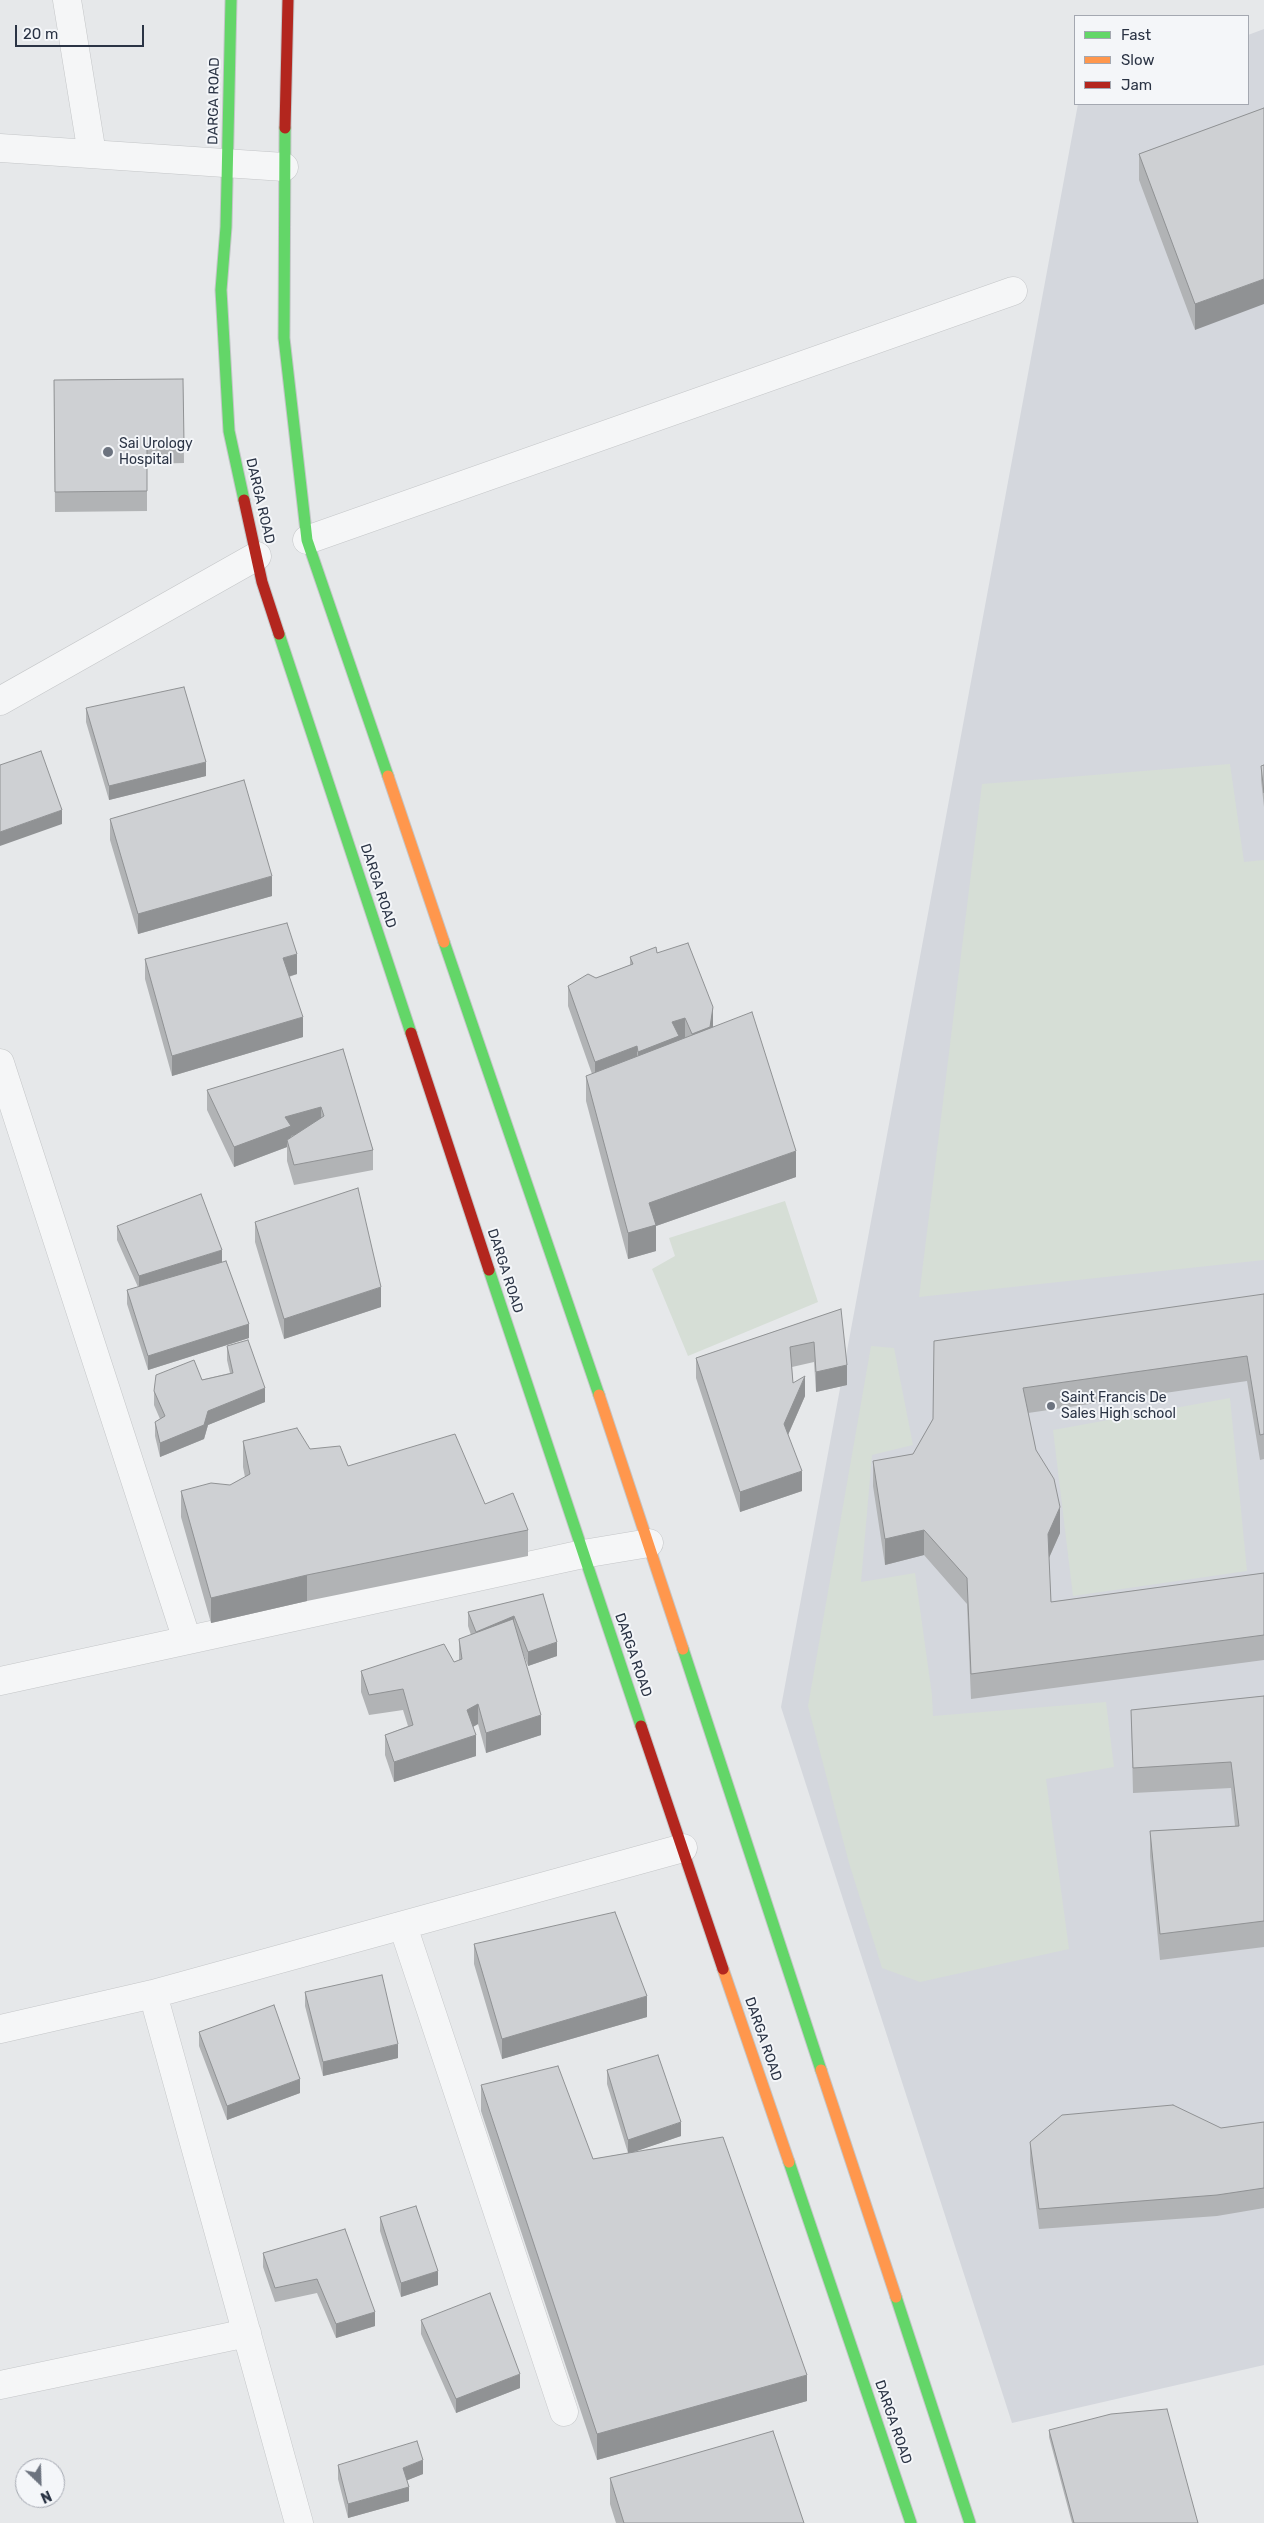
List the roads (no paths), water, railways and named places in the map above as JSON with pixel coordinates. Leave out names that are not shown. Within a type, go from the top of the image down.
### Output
[{"type":"main road","name":"DARGA ROAD","points":[[231,0],[227,163],[221,290],[229,431],[262,582],[583,1554],[911,2523]]},
{"type":"main road","points":[[288,0],[284,167],[284,338],[307,540],[649,1543],[970,2523]]},
{"type":"street","points":[[67,0],[92,154]]},
{"type":"street","points":[[0,148],[284,167]]},
{"type":"street","points":[[307,540],[1013,291]]},
{"type":"street","points":[[0,701],[257,556]]},
{"type":"street","points":[[0,1063],[187,1640]]},
{"type":"street","points":[[0,1681],[583,1554],[649,1543]]},
{"type":"street","points":[[0,2029],[152,1994],[683,1848]]},
{"type":"street","points":[[403,1926],[564,2412]]},
{"type":"street","points":[[152,1994],[299,2523]]},
{"type":"street","points":[[0,2385],[247,2333]]},
{"type":"place","name":"Sai Urology Hospital","points":[[108,452]]},
{"type":"place","name":"Saint Francis De Sales High school","points":[[1051,1406]]}]
